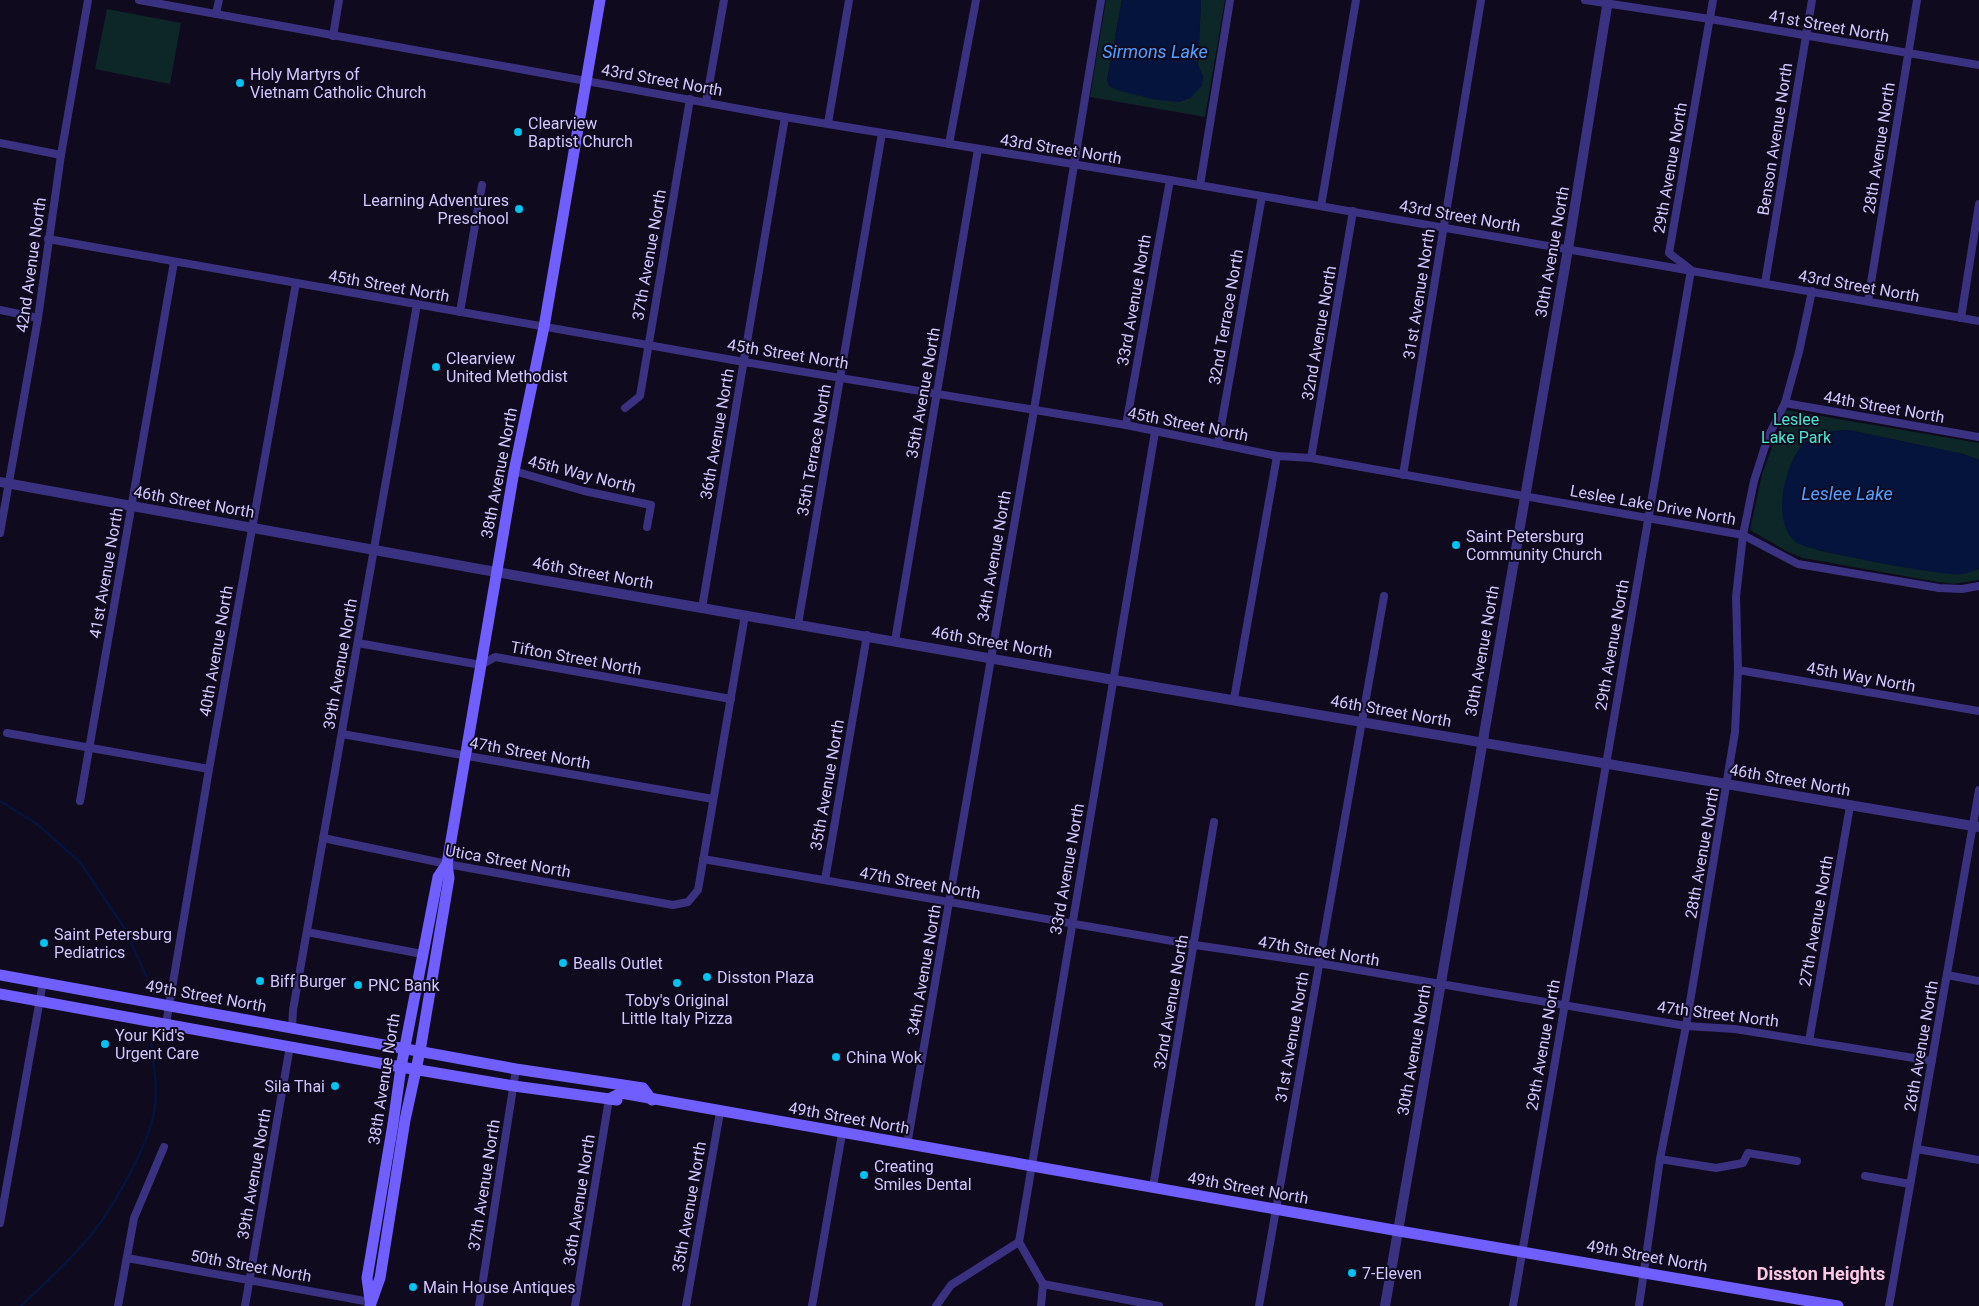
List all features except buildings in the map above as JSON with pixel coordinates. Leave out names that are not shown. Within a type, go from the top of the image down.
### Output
[{"type":"main road","name":"38th Avenue North","points":[[370,1304],[380,1278],[449,878],[447,864],[514,471],[544,327],[600,0]]},
{"type":"main road","name":"38th Avenue North","points":[[370,1304],[367,1278],[401,1067],[438,876],[447,864]]},
{"type":"main road","name":"49th Street North","points":[[0,974],[516,1069],[643,1088],[652,1100]]},
{"type":"main road","points":[[0,994],[401,1067]]},
{"type":"main road","name":"49th Street North","points":[[401,1067],[514,1086],[609,1099],[640,1103],[652,1100],[1838,1306]]},
{"type":"main road","points":[[595,1080],[606,1091],[609,1099]]},
{"type":"street","name":"42nd Avenue North","points":[[0,534],[5,483],[38,318],[61,155],[88,0]]},
{"type":"street","name":"43rd Street North","points":[[139,0],[785,117],[1353,211],[1979,321]]},
{"type":"street","points":[[216,14],[218,0]]},
{"type":"street","points":[[333,36],[339,0]]},
{"type":"street","points":[[706,102],[724,0]]},
{"type":"street","points":[[828,123],[849,0]]},
{"type":"street","points":[[949,144],[976,0]]},
{"type":"street","name":"34th Avenue North","points":[[907,1145],[1034,410],[1101,0]]},
{"type":"street","points":[[1200,185],[1230,0]]},
{"type":"street","points":[[1321,206],[1356,0]]},
{"type":"street","name":"31st Avenue North","points":[[1402,475],[1481,0]]},
{"type":"street","name":"41st Street North","points":[[1585,0],[1608,2],[1979,65]]},
{"type":"street","name":"29th Avenue North","points":[[1513,1306],[1691,270],[1670,253],[1713,0]]},
{"type":"street","name":"Benson Avenue North","points":[[1766,283],[1812,0]]},
{"type":"street","name":"28th Avenue North","points":[[1868,301],[1918,0]]},
{"type":"street","name":"30th Avenue North","points":[[1385,1306],[1568,248],[1608,2]]},
{"type":"street","name":"37th Avenue North","points":[[625,408],[640,396],[690,99]]},
{"type":"street","name":"36th Avenue North","points":[[702,608],[785,117]]},
{"type":"street","name":"35th Terrace North","points":[[798,624],[882,133]]},
{"type":"street","points":[[0,143],[61,155]]},
{"type":"street","name":"35th Avenue North","points":[[895,641],[978,149]]},
{"type":"street","name":"33rd Avenue North","points":[[1126,425],[1170,180]]},
{"type":"street","points":[[460,312],[482,185]]},
{"type":"street","name":"32nd Terrace North","points":[[1218,443],[1262,196]]},
{"type":"street","points":[[1961,318],[1979,204]]},
{"type":"street","name":"32nd Avenue North","points":[[1311,458],[1353,211]]},
{"type":"street","name":"45th Street North","points":[[48,239],[744,362],[1126,425],[1277,456],[1311,458],[1524,497]]},
{"type":"street","name":"41st Avenue North","points":[[80,801],[174,262]]},
{"type":"street","name":"40th Avenue North","points":[[166,1024],[209,769],[296,283]]},
{"type":"street","name":"28th Avenue North","points":[[1638,1306],[1645,1272],[1660,1159],[1686,1026],[1735,732],[1738,670],[1736,597],[1743,535],[1754,481],[1768,437],[1784,403],[1799,352],[1812,291]]},
{"type":"street","name":"39th Avenue North","points":[[292,1028],[293,1010],[418,304]]},
{"type":"street","points":[[0,310],[38,318]]},
{"type":"street","name":"44th Street North","points":[[1784,403],[1979,437]]},
{"type":"street","name":"33rd Avenue North","points":[[1019,1242],[1155,432]]},
{"type":"street","points":[[1234,699],[1277,456]]},
{"type":"street","name":"45th Way North","points":[[514,471],[650,505],[647,527]]},
{"type":"street","name":"46th Street North","points":[[5,483],[1114,680],[1976,827]]},
{"type":"street","name":"Leslee Lake Drive North","points":[[1524,497],[1743,535],[1798,564],[1939,588],[1962,589],[1979,586]]},
{"type":"street","name":"31st Avenue North","points":[[1259,1306],[1384,596]]},
{"type":"street","points":[[703,859],[745,615]]},
{"type":"street","name":"35th Avenue North","points":[[826,880],[866,636]]},
{"type":"street","name":"Tifton Street North","points":[[358,643],[482,665],[495,658],[731,699]]},
{"type":"street","name":"45th Way North","points":[[1738,670],[1979,711]]},
{"type":"street","points":[[7,733],[209,769]]},
{"type":"street","name":"47th Street North","points":[[342,734],[713,799]]},
{"type":"street","name":"26th Avenue North","points":[[1889,1306],[1947,975],[1976,827],[1979,790]]},
{"type":"street","name":"27th Avenue North","points":[[1809,1040],[1850,806]]},
{"type":"street","name":"32nd Avenue North","points":[[1153,1187],[1195,945],[1214,822]]},
{"type":"street","name":"Utica Street North","points":[[323,838],[447,864],[673,905],[688,902],[698,890],[703,859]]},
{"type":"street","name":"47th Street North","points":[[703,859],[1195,945],[1318,963],[1686,1026],[1735,1029],[1932,1061]]},
{"type":"street","points":[[307,932],[422,954]]},
{"type":"street","points":[[1947,975],[1979,981]]},
{"type":"street","points":[[0,1223],[43,982]]},
{"type":"street","name":"39th Avenue North","points":[[245,1306],[290,1046]]},
{"type":"street","name":"37th Avenue North","points":[[479,1306],[516,1069]]},
{"type":"street","name":"36th Avenue North","points":[[575,1306],[609,1099]]},
{"type":"street","name":"35th Avenue North","points":[[686,1306],[720,1112]]},
{"type":"street","points":[[812,1306],[842,1134]]},
{"type":"street","points":[[118,1306],[134,1218],[164,1147]]},
{"type":"street","points":[[1917,1149],[1979,1160]]},
{"type":"street","points":[[1660,1159],[1716,1168],[1743,1163],[1748,1154],[1797,1161]]},
{"type":"street","points":[[1865,1176],[1910,1184]]},
{"type":"street","points":[[936,1306],[951,1285],[1019,1242],[1043,1284],[1041,1306]]},
{"type":"street","name":"50th Street North","points":[[127,1258],[370,1304]]},
{"type":"street","points":[[1043,1284],[1159,1306]]},
{"type":"green space","points":[[1106,0],[1122,0],[1107,81],[1190,98],[1203,77],[1198,65],[1201,0],[1225,0],[1205,117],[1090,97]]},
{"type":"green space","points":[[107,9],[181,23],[170,84],[95,69]]},
{"type":"green space","name":"Leslee Lake Park","points":[[1786,410],[1979,443],[1979,460],[1963,454],[1848,430],[1828,432],[1809,438],[1783,517],[1789,532],[1797,542],[1821,551],[1937,572],[1977,570],[1979,568],[1979,580],[1953,584],[1803,558],[1788,552],[1750,530],[1762,474]]},
{"type":"water","name":"Sirmons Lake","points":[[1122,0],[1201,0],[1198,65],[1203,77],[1202,86],[1190,98],[1180,102],[1157,100],[1110,87],[1107,81]]},
{"type":"water","name":"Leslee Lake","points":[[1848,430],[1963,454],[1979,460],[1979,568],[1961,574],[1950,574],[1906,568],[1807,547],[1797,543],[1788,534],[1782,506],[1783,491],[1793,460],[1800,448],[1812,436]]},
{"type":"waterway","points":[[0,801],[37,824],[80,862],[125,929],[146,976]]},
{"type":"waterway","points":[[21,1306],[86,1241],[116,1199],[135,1164],[149,1131],[155,1108],[155,1080],[151,1044]]},
{"type":"place","name":"Holy Martyrs of Vietnam Catholic Church","points":[[240,83]]},
{"type":"place","name":"Clearview Baptist Church","points":[[518,132]]},
{"type":"place","name":"Learning Adventures Preschool","points":[[519,209]]},
{"type":"place","name":"Clearview United Methodist","points":[[436,367]]},
{"type":"place","name":"Saint Petersburg Community Church","points":[[1456,545]]},
{"type":"place","name":"Saint Petersburg Pediatrics","points":[[44,943]]},
{"type":"place","name":"Bealls Outlet","points":[[563,963]]},
{"type":"place","name":"Disston Plaza","points":[[707,977]]},
{"type":"place","name":"Biff Burger","points":[[260,981]]},
{"type":"place","name":"Toby's Original Little Italy Pizza","points":[[677,983]]},
{"type":"place","name":"PNC Bank","points":[[358,985]]},
{"type":"place","name":"Your Kid's Urgent Care","points":[[105,1044]]},
{"type":"place","name":"China Wok","points":[[836,1057]]},
{"type":"place","name":"Sila Thai","points":[[335,1086]]},
{"type":"place","name":"Creating Smiles Dental","points":[[864,1175]]},
{"type":"place","name":"7-Eleven","points":[[1352,1273]]},
{"type":"place","name":"Main House Antiques","points":[[413,1287]]},
{"type":"district","name":"Disston Heights","points":[[1821,1273]]}]
